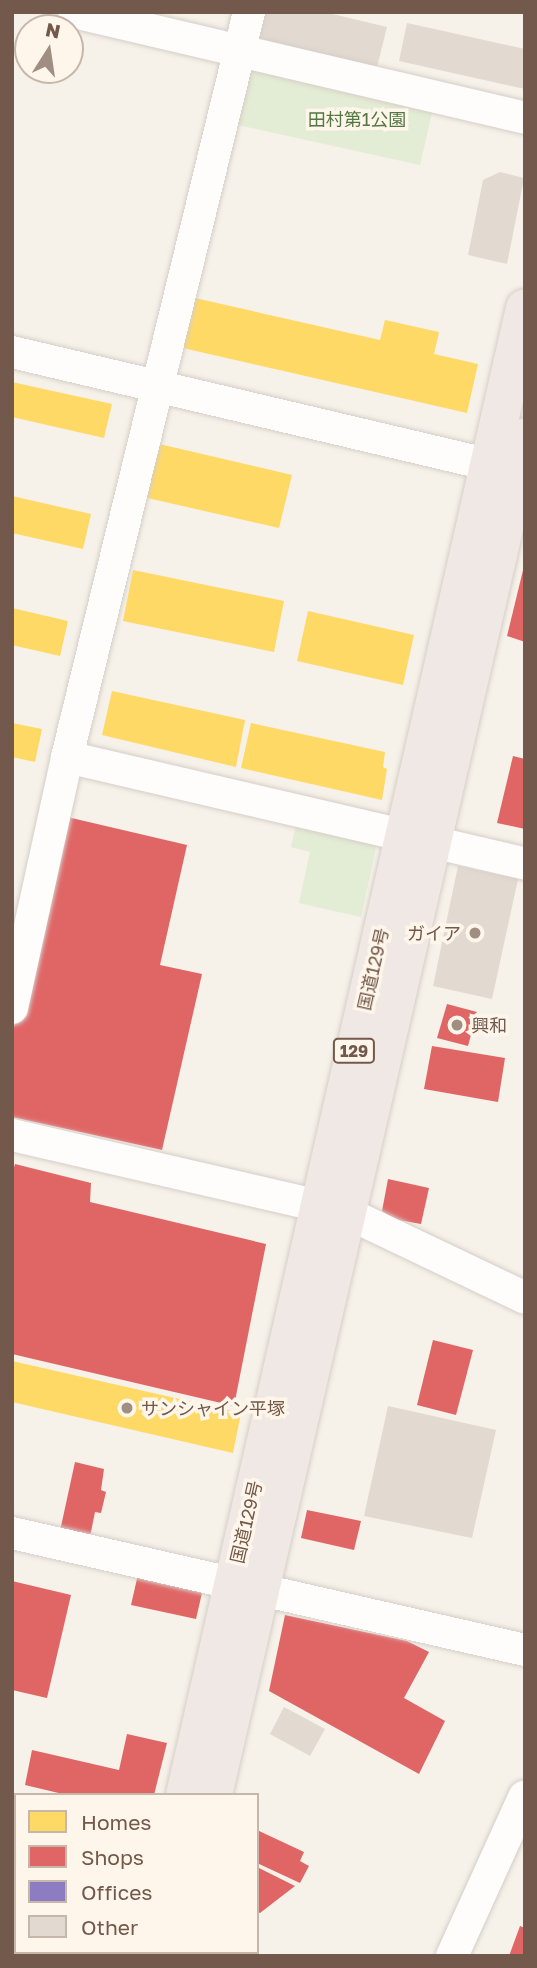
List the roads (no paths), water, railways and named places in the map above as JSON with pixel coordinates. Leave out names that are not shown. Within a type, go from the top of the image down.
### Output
[{"type":"highway","name":"国道129号","points":[[186,1793],[245,1587],[419,840],[514,462],[525,308]]},
{"type":"highway","name":"国道129号","points":[[212,1793],[245,1587]]},
{"type":"street","points":[[74,12],[525,118]]},
{"type":"street","points":[[12,1008],[67,757],[249,12]]},
{"type":"street","points":[[12,352],[156,386],[514,462]]},
{"type":"street","points":[[67,757],[525,864]]},
{"type":"street","points":[[12,1135],[331,1209],[525,1298]]},
{"type":"street","points":[[12,1533],[525,1650]]},
{"type":"street","points":[[452,1956],[524,1797]]},
{"type":"place","name":"ガイア","points":[[475,933]]},
{"type":"place","name":"興和","points":[[457,1025]]},
{"type":"place","name":"サンシャイン平塚","points":[[127,1408]]},
{"type":"park label","name":"田村第1公園","points":[[357,119]]}]
